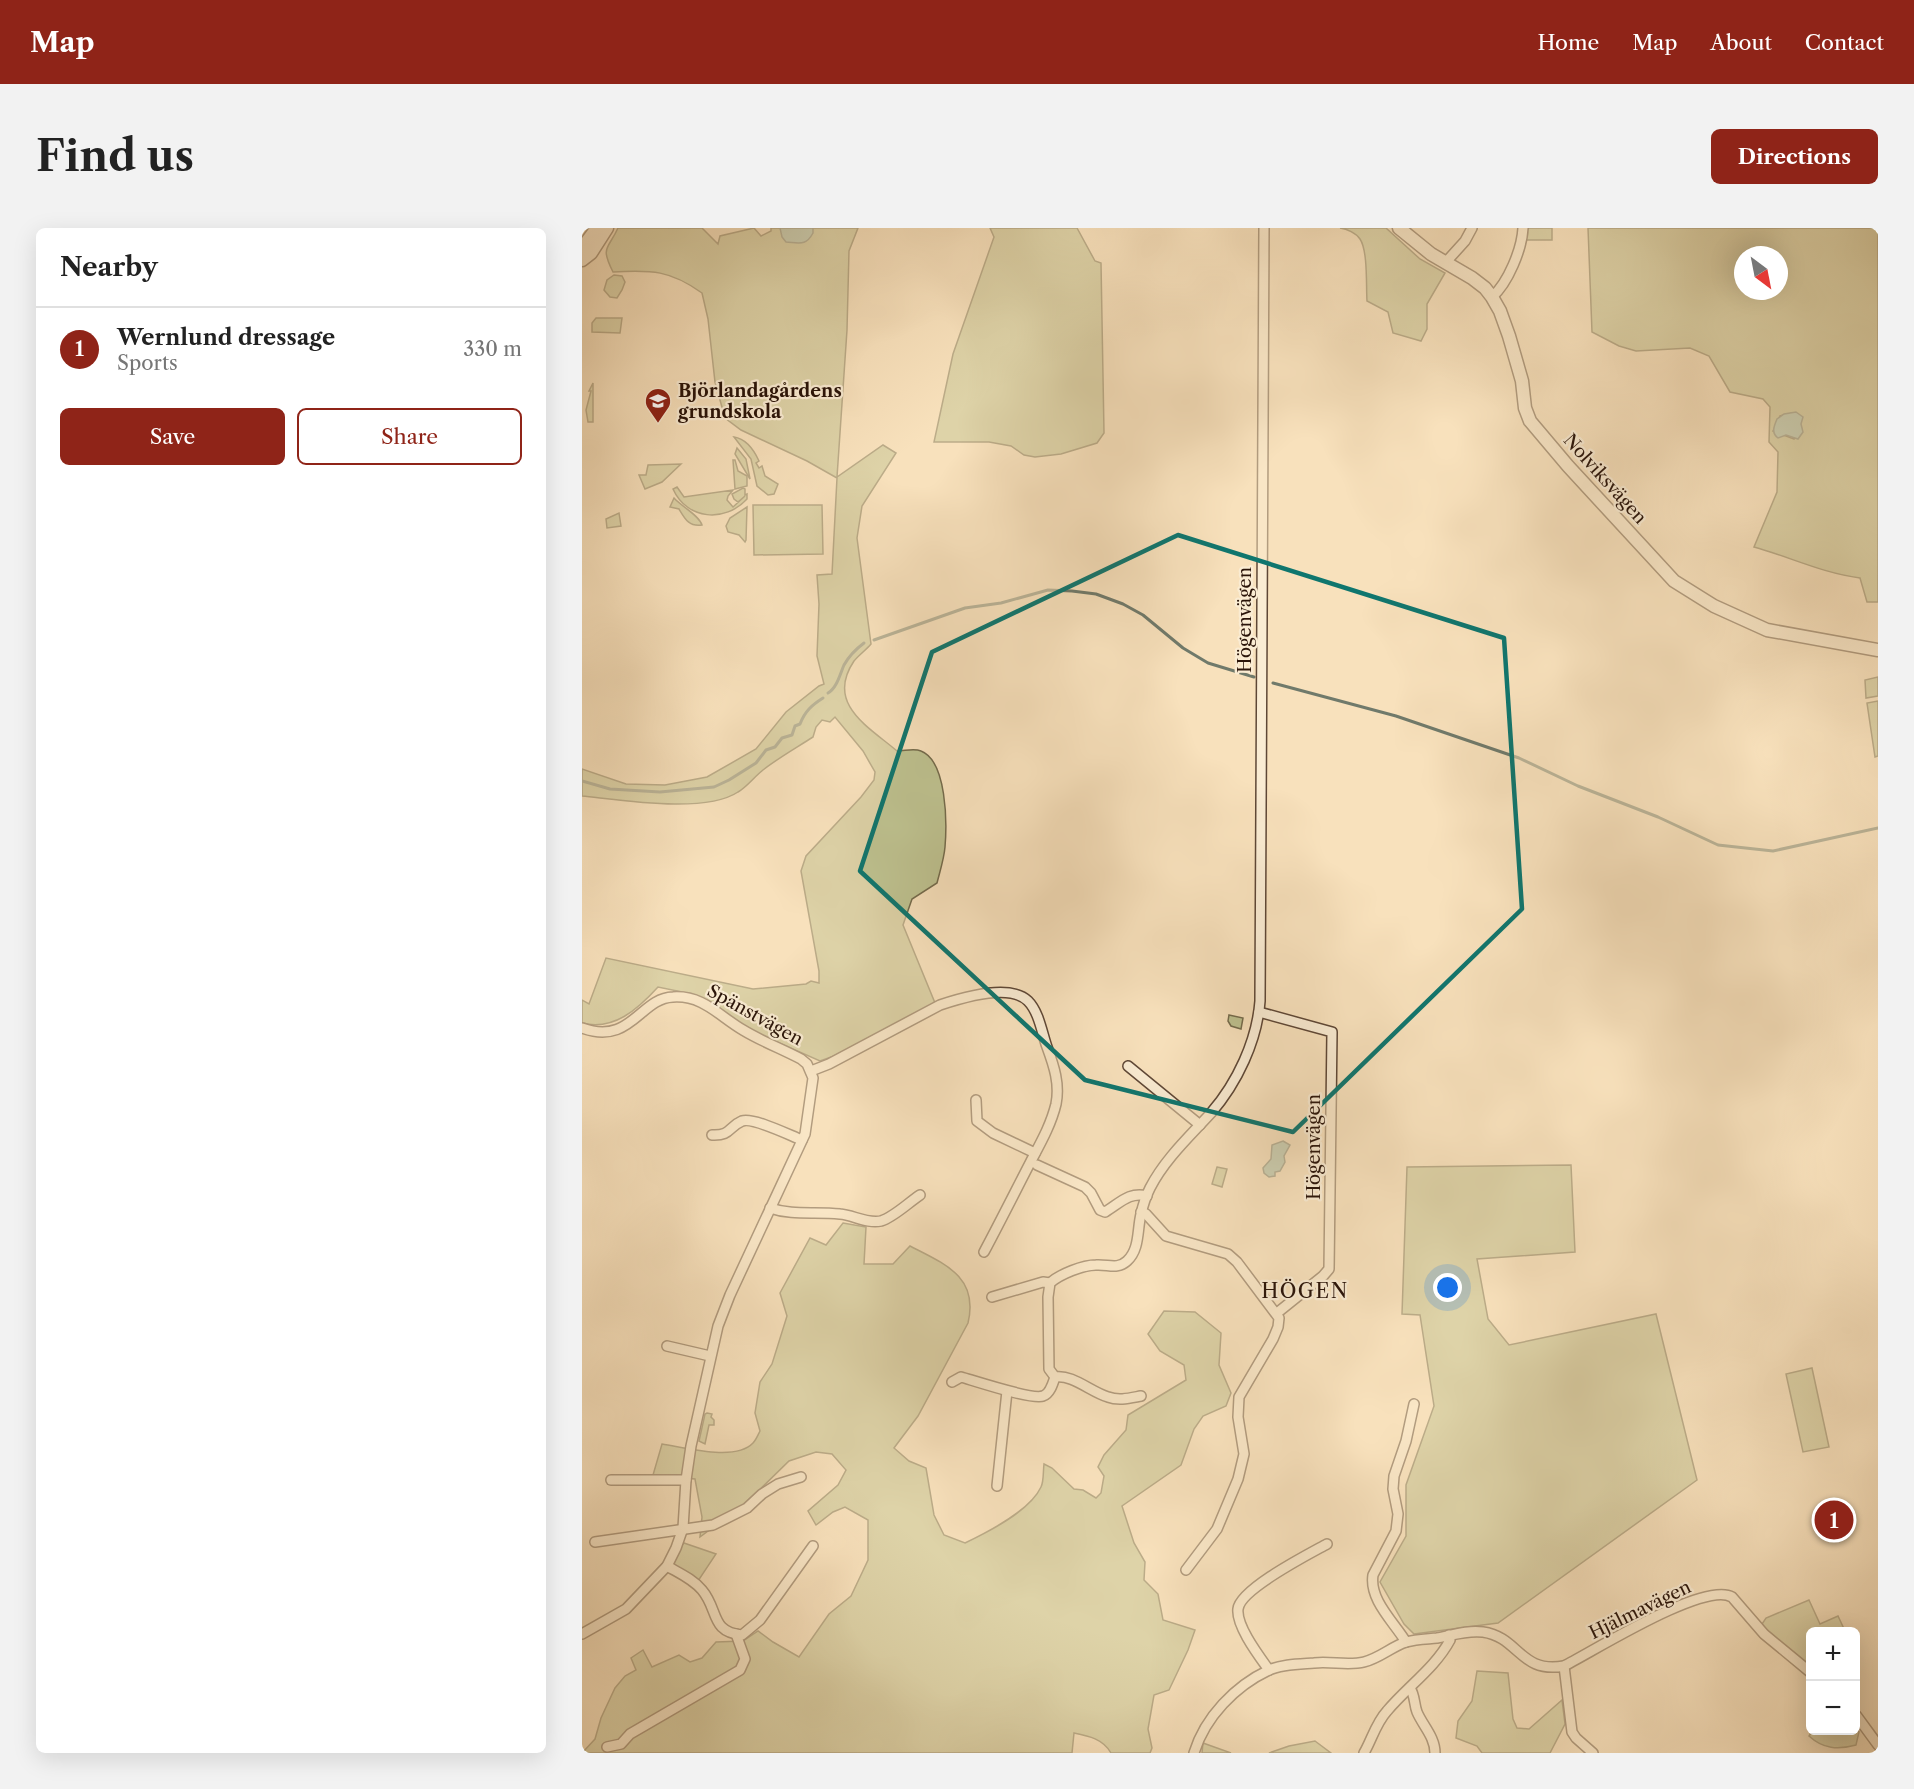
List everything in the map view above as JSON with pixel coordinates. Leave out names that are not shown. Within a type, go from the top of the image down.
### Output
[{"type":"street","points":[[582,248],[597,228]]},
{"type":"street","points":[[582,260],[591,254],[607,228]]},
{"type":"street","name":"Högenvägen","points":[[992,1297],[1043,1282],[1050,1283],[1062,1275],[1097,1264],[1114,1267],[1124,1264],[1132,1256],[1137,1245],[1141,1212],[1158,1174],[1225,1095],[1240,1069],[1251,1042],[1259,1012],[1264,228]]},
{"type":"street","name":"Nolviksvägen","points":[[1399,228],[1431,254],[1485,288],[1500,311],[1512,345],[1522,381],[1525,408],[1530,421],[1583,483],[1674,581],[1714,606],[1767,630],[1878,650]]},
{"type":"street","points":[[1446,262],[1465,241],[1472,228]]},
{"type":"street","points":[[1492,297],[1518,255],[1523,228]]},
{"type":"street","points":[[811,1071],[947,1003],[992,993],[1019,995],[1028,1000],[1033,1007],[1057,1078],[1058,1092],[1055,1106],[1035,1153],[984,1252]]},
{"type":"street","name":"Spänstvägen","points":[[582,1028],[597,1032],[610,1031],[628,1024],[659,1000],[667,997],[693,998],[713,1008],[744,1030],[801,1059],[811,1071],[813,1078],[806,1130],[718,1326],[686,1480],[683,1528],[667,1566],[626,1609],[582,1634]]},
{"type":"street","name":"Högenvägen","points":[[1259,1012],[1332,1032],[1329,1269],[1277,1313]]},
{"type":"street","points":[[1128,1066],[1200,1125]]},
{"type":"street","points":[[976,1100],[977,1120],[985,1128],[1035,1153]]},
{"type":"street","points":[[712,1135],[722,1136],[741,1121],[751,1121],[802,1140]]},
{"type":"street","points":[[1037,1166],[1085,1186],[1100,1210],[1113,1208],[1127,1197],[1147,1196]]},
{"type":"street","points":[[770,1208],[815,1215],[841,1214],[864,1221],[879,1222],[920,1195]]},
{"type":"street","points":[[1141,1212],[1146,1214],[1166,1236],[1228,1254],[1237,1262],[1277,1313],[1278,1327],[1273,1340],[1239,1397],[1238,1418],[1244,1454],[1238,1479],[1216,1528],[1186,1570]]},
{"type":"street","points":[[1050,1283],[1047,1297],[1049,1369],[1054,1377]]},
{"type":"street","points":[[668,1347],[710,1356]]},
{"type":"street","points":[[952,1382],[961,1377],[1007,1391],[1043,1396],[1049,1392],[1054,1377]]},
{"type":"street","points":[[1054,1377],[1064,1377],[1108,1397],[1120,1399],[1141,1396]]},
{"type":"street","points":[[997,1486],[1007,1391]]},
{"type":"street","points":[[1406,1642],[1378,1602],[1371,1583],[1377,1566],[1396,1531],[1398,1514],[1393,1489],[1394,1476],[1406,1441],[1414,1404]]},
{"type":"street","points":[[595,1542],[683,1528],[700,1528],[729,1519],[778,1484],[801,1477]]},
{"type":"street","points":[[611,1480],[686,1480]]},
{"type":"street","points":[[1269,1670],[1241,1624],[1237,1611],[1239,1602],[1252,1589],[1327,1544]]},
{"type":"street","points":[[667,1566],[695,1583],[703,1591],[722,1630],[742,1635],[760,1620],[813,1546]]},
{"type":"street","name":"Hjälmavägen","points":[[1564,1666],[1662,1614],[1707,1596],[1722,1594],[1735,1600],[1764,1634],[1806,1669]]},
{"type":"street","points":[[1194,1753],[1199,1736],[1224,1704],[1236,1692],[1269,1670],[1313,1663],[1365,1662],[1386,1654],[1406,1642],[1466,1631],[1490,1633],[1502,1639],[1530,1663],[1554,1668],[1564,1666],[1572,1732],[1593,1753]]},
{"type":"street","points":[[607,1747],[621,1744],[630,1734],[740,1670],[745,1659],[736,1634]]},
{"type":"street","points":[[1364,1753],[1386,1712],[1446,1647],[1450,1640],[1449,1635]]},
{"type":"street","points":[[1410,1688],[1418,1713],[1434,1743],[1435,1753]]},
{"type":"street","points":[[1860,1720],[1878,1745]]},
{"type":"highlighted area","points":[[1178,535],[1504,638],[1522,909],[1293,1132],[1085,1080],[860,871],[932,652]]},
{"type":"green space","points":[[618,228],[702,228],[718,244],[720,236],[754,228],[761,236],[771,231],[771,228],[858,228],[849,251],[847,330],[837,477],[883,445],[896,453],[862,506],[857,538],[871,644],[854,661],[846,676],[845,690],[847,702],[854,713],[897,751],[918,750],[930,757],[941,779],[946,836],[937,883],[912,899],[903,925],[935,1003],[834,1056],[820,1061],[752,1031],[702,998],[658,987],[634,1010],[615,1021],[594,1025],[582,1023],[582,1000],[589,1004],[606,958],[753,989],[806,984],[811,981],[819,983],[819,971],[801,871],[806,856],[861,797],[874,780],[875,772],[863,751],[835,717],[830,722],[822,720],[816,727],[813,737],[781,757],[741,790],[723,799],[662,804],[582,796],[582,769],[626,784],[665,785],[707,777],[756,749],[786,712],[824,684],[817,656],[819,604],[817,575],[832,574],[837,478],[741,430],[725,418],[715,382],[708,319],[702,293],[691,285],[660,273],[613,272],[606,252]]},
{"type":"green space","points":[[990,228],[1077,228],[1095,261],[1101,263],[1104,433],[1097,443],[1061,454],[1035,457],[1024,455],[1011,446],[989,442],[934,442],[953,354],[994,237]]},
{"type":"green space","points":[[1340,228],[1386,228],[1420,259],[1445,273],[1427,304],[1427,329],[1421,341],[1393,333],[1388,312],[1367,301],[1363,244],[1356,235]]},
{"type":"green space","points":[[1527,228],[1552,228],[1552,240],[1526,240]]},
{"type":"green space","points":[[1588,228],[1878,228],[1878,602],[1867,602],[1860,578],[1819,569],[1754,547],[1777,492],[1778,452],[1769,442],[1770,407],[1763,399],[1730,392],[1709,356],[1690,348],[1636,351],[1619,346],[1592,332]],"holes":[[[1792,413],[1801,421],[1794,439],[1773,431],[1780,416]]]},
{"type":"green space","points":[[614,275],[622,276],[625,282],[617,298],[610,297],[604,290],[607,280]]},
{"type":"green space","points":[[596,318],[622,318],[620,333],[592,332],[592,323]]},
{"type":"green space","points":[[593,383],[593,422],[588,422],[586,410],[591,391],[589,391]]},
{"type":"green space","points":[[734,437],[750,446],[759,461],[756,463],[759,468],[762,466],[765,476],[778,484],[774,494],[768,495],[757,486],[751,459]]},
{"type":"green space","points":[[737,448],[746,459],[750,479],[735,454]]},
{"type":"green space","points":[[733,460],[735,460],[738,471],[747,476],[747,486],[735,489]]},
{"type":"green space","points":[[681,464],[662,482],[645,489],[639,475],[646,475],[648,465]]},
{"type":"green space","points":[[677,487],[684,497],[733,490],[727,500],[733,507],[745,496],[738,502],[732,494],[743,488],[747,499],[728,512],[707,515],[687,507],[673,489]]},
{"type":"green space","points":[[674,498],[702,525],[691,523],[685,519],[679,509],[670,507]]},
{"type":"green space","points":[[753,505],[822,505],[823,554],[754,555]]},
{"type":"green space","points":[[747,507],[745,542],[739,535],[728,532],[726,526],[730,518]]},
{"type":"green space","points":[[619,513],[621,526],[607,528],[606,519]]},
{"type":"green space","points":[[1878,677],[1878,696],[1866,698],[1865,680]]},
{"type":"green space","points":[[1878,701],[1878,756],[1875,757],[1867,703]]},
{"type":"green space","points":[[1229,1015],[1243,1018],[1241,1029],[1231,1026],[1228,1021]]},
{"type":"green space","points":[[1571,1165],[1575,1252],[1477,1259],[1488,1319],[1509,1345],[1656,1314],[1697,1480],[1498,1623],[1414,1634],[1404,1624],[1380,1582],[1406,1536],[1406,1485],[1434,1406],[1420,1315],[1402,1314],[1407,1167]]},
{"type":"green space","points":[[1217,1167],[1227,1169],[1222,1187],[1212,1184]]},
{"type":"green space","points":[[843,1223],[866,1227],[864,1264],[893,1264],[910,1246],[947,1266],[964,1283],[970,1307],[968,1323],[918,1416],[894,1448],[909,1461],[926,1468],[934,1515],[944,1535],[965,1543],[1007,1520],[1036,1496],[1043,1479],[1044,1464],[1052,1468],[1074,1489],[1083,1490],[1096,1498],[1101,1493],[1104,1476],[1098,1467],[1104,1455],[1126,1430],[1128,1415],[1186,1380],[1184,1365],[1160,1351],[1148,1334],[1164,1311],[1195,1312],[1221,1333],[1219,1365],[1231,1393],[1226,1406],[1203,1416],[1194,1429],[1181,1465],[1122,1506],[1134,1543],[1145,1562],[1144,1580],[1158,1594],[1163,1620],[1195,1630],[1169,1690],[1154,1695],[1148,1729],[1152,1748],[1150,1753],[1111,1753],[1100,1741],[1074,1733],[1072,1753],[582,1753],[595,1739],[601,1718],[615,1688],[625,1676],[636,1670],[631,1658],[643,1650],[652,1667],[679,1655],[690,1662],[702,1658],[716,1642],[743,1641],[758,1631],[799,1657],[829,1614],[851,1596],[868,1560],[868,1520],[845,1507],[833,1512],[816,1525],[808,1511],[838,1485],[846,1470],[832,1454],[816,1452],[789,1461],[746,1503],[700,1537],[702,1517],[695,1479],[653,1475],[662,1444],[709,1452],[734,1452],[745,1449],[754,1442],[760,1431],[755,1413],[760,1382],[772,1364],[787,1316],[780,1293],[810,1238],[826,1245]]},
{"type":"green space","points":[[1812,1368],[1829,1447],[1803,1452],[1786,1374]]},
{"type":"green space","points":[[707,1413],[712,1414],[714,1425],[709,1425],[705,1444],[699,1441]]},
{"type":"green space","points":[[684,1543],[716,1554],[698,1581],[676,1567],[674,1563]]},
{"type":"green space","points":[[1809,1600],[1820,1624],[1838,1616],[1843,1627],[1806,1627],[1806,1663],[1766,1631],[1762,1624],[1766,1618]]},
{"type":"green space","points":[[1477,1671],[1508,1673],[1513,1719],[1517,1728],[1529,1729],[1562,1700],[1565,1724],[1550,1753],[1482,1753],[1477,1746],[1456,1738],[1458,1721],[1472,1701]]},
{"type":"green space","points":[[1858,1735],[1856,1745],[1837,1748],[1820,1744],[1809,1736]]},
{"type":"green space","points":[[1315,1741],[1331,1753],[1269,1753],[1289,1746]]},
{"type":"green space","points":[[1203,1743],[1231,1753],[1202,1753]]},
{"type":"shaded area","points":[[780,228],[813,228],[813,233],[805,242],[786,242]]},
{"type":"shaded area","points":[[1796,412],[1803,417],[1801,424],[1803,432],[1798,439],[1786,435],[1778,438],[1774,432],[1777,419],[1784,414]]},
{"type":"shaded area","points":[[1283,1141],[1290,1145],[1284,1156],[1285,1162],[1280,1171],[1275,1172],[1275,1176],[1269,1177],[1264,1173],[1263,1168],[1271,1159],[1272,1145]]},
{"type":"waterway","points":[[874,640],[965,608],[1001,603],[1048,590],[1072,591],[1096,594],[1123,604],[1143,615],[1183,648],[1208,663],[1254,677]]},
{"type":"waterway","points":[[828,693],[836,684],[848,659],[864,643]]},
{"type":"waterway","points":[[1273,683],[1396,716],[1519,758],[1578,786],[1658,817],[1718,845],[1773,851],[1878,828]]},
{"type":"waterway","points":[[582,781],[610,789],[660,792],[714,787],[756,763],[766,750],[775,747],[782,738],[792,735],[795,726],[800,724],[812,706],[823,698]]},
{"type":"place","name":"Björlandagårdens grundskola","points":[[658,424]]},
{"type":"place","name":"Wernlund dressage","points":[[1834,1520]]},
{"type":"district","name":"HÖGEN","points":[[1305,1291]]}]
